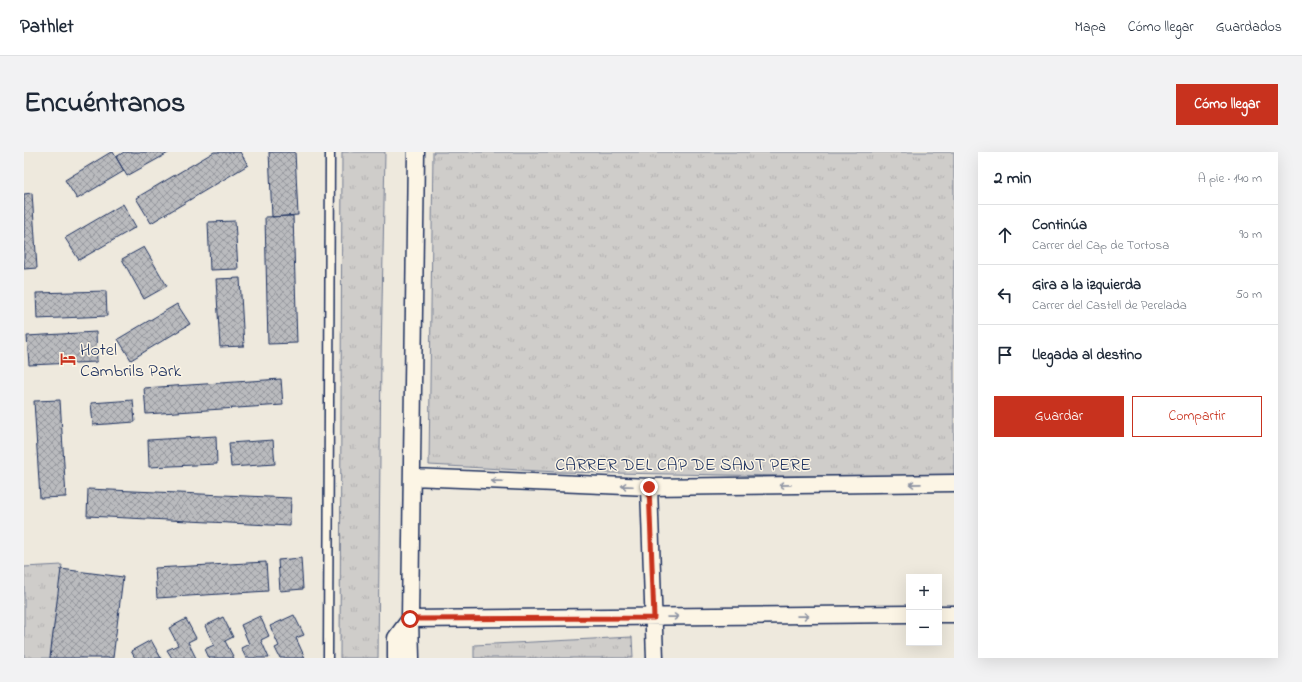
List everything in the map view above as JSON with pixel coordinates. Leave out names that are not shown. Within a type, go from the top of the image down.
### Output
[{"type":"street","points":[[411,658],[410,619],[416,152]]},
{"type":"street","name":"CARRER DEL CAP DE SANT PERE","points":[[412,478],[649,487],[954,483]]},
{"type":"street","points":[[649,487],[655,658]]},
{"type":"street","points":[[410,619],[654,618],[906,614]]},
{"type":"street","points":[[942,614],[954,614]]},
{"type":"street","points":[[396,658],[396,638],[410,619]]},
{"type":"lane","points":[[328,658],[330,152]]},
{"type":"green space","points":[[342,152],[385,152],[378,658],[340,658]]},
{"type":"green space","points":[[433,152],[954,152],[954,476],[781,476],[557,472],[429,465]]},
{"type":"green space","points":[[62,565],[50,658],[24,658],[24,567]]},
{"type":"green space","points":[[632,637],[633,658],[474,658],[474,645]]},
{"type":"building","points":[[113,152],[124,171],[77,199],[65,180]]},
{"type":"building","points":[[124,152],[170,152],[127,176],[116,157]]},
{"type":"building","points":[[214,152],[240,152],[248,165],[151,223],[136,198]]},
{"type":"building","points":[[269,152],[295,152],[298,215],[272,217]]},
{"type":"building","points":[[32,193],[37,268],[24,269],[24,194]]},
{"type":"building","points":[[123,204],[136,227],[79,260],[65,238]]},
{"type":"building","points":[[293,216],[297,343],[268,344],[265,217]]},
{"type":"building","points":[[235,221],[238,269],[210,270],[208,222]]},
{"type":"building","points":[[144,247],[167,286],[144,299],[122,259]]},
{"type":"building","points":[[240,278],[244,346],[220,347],[216,279]]},
{"type":"building","points":[[106,291],[107,316],[37,319],[36,293]]},
{"type":"building","points":[[177,304],[190,324],[131,360],[118,339]]},
{"type":"building","points":[[96,332],[97,362],[29,365],[27,336]]},
{"type":"building","points":[[281,379],[283,405],[146,414],[144,388]]},
{"type":"building","points":[[60,400],[66,497],[40,498],[34,401]]},
{"type":"building","points":[[133,400],[135,422],[93,425],[91,403]]},
{"type":"building","points":[[216,436],[217,464],[149,467],[148,440]]},
{"type":"building","points":[[273,440],[275,464],[231,467],[229,443]]},
{"type":"building","points":[[88,489],[291,498],[290,526],[87,516]]},
{"type":"building","points":[[301,558],[303,589],[280,591],[278,560]]},
{"type":"building","points":[[266,562],[268,591],[157,598],[155,568]]},
{"type":"building","points":[[61,569],[123,577],[113,658],[50,658]]},
{"type":"building","points":[[294,615],[304,635],[296,638],[305,658],[280,658],[275,648],[279,646],[270,626]]},
{"type":"building","points":[[260,616],[269,636],[261,640],[269,658],[246,658],[241,648],[249,644],[241,625]]},
{"type":"building","points":[[223,617],[233,637],[225,641],[234,658],[209,658],[205,649],[214,645],[205,626]]},
{"type":"building","points":[[186,619],[196,638],[188,642],[196,658],[172,658],[167,650],[178,645],[169,628]]},
{"type":"building","points":[[151,640],[161,658],[135,658],[131,651]]},
{"type":"place","name":"Hotel Cambrils Park","points":[[68,359]]},
{"type":"route","points":[[410,619],[654,618],[649,487]]}]
